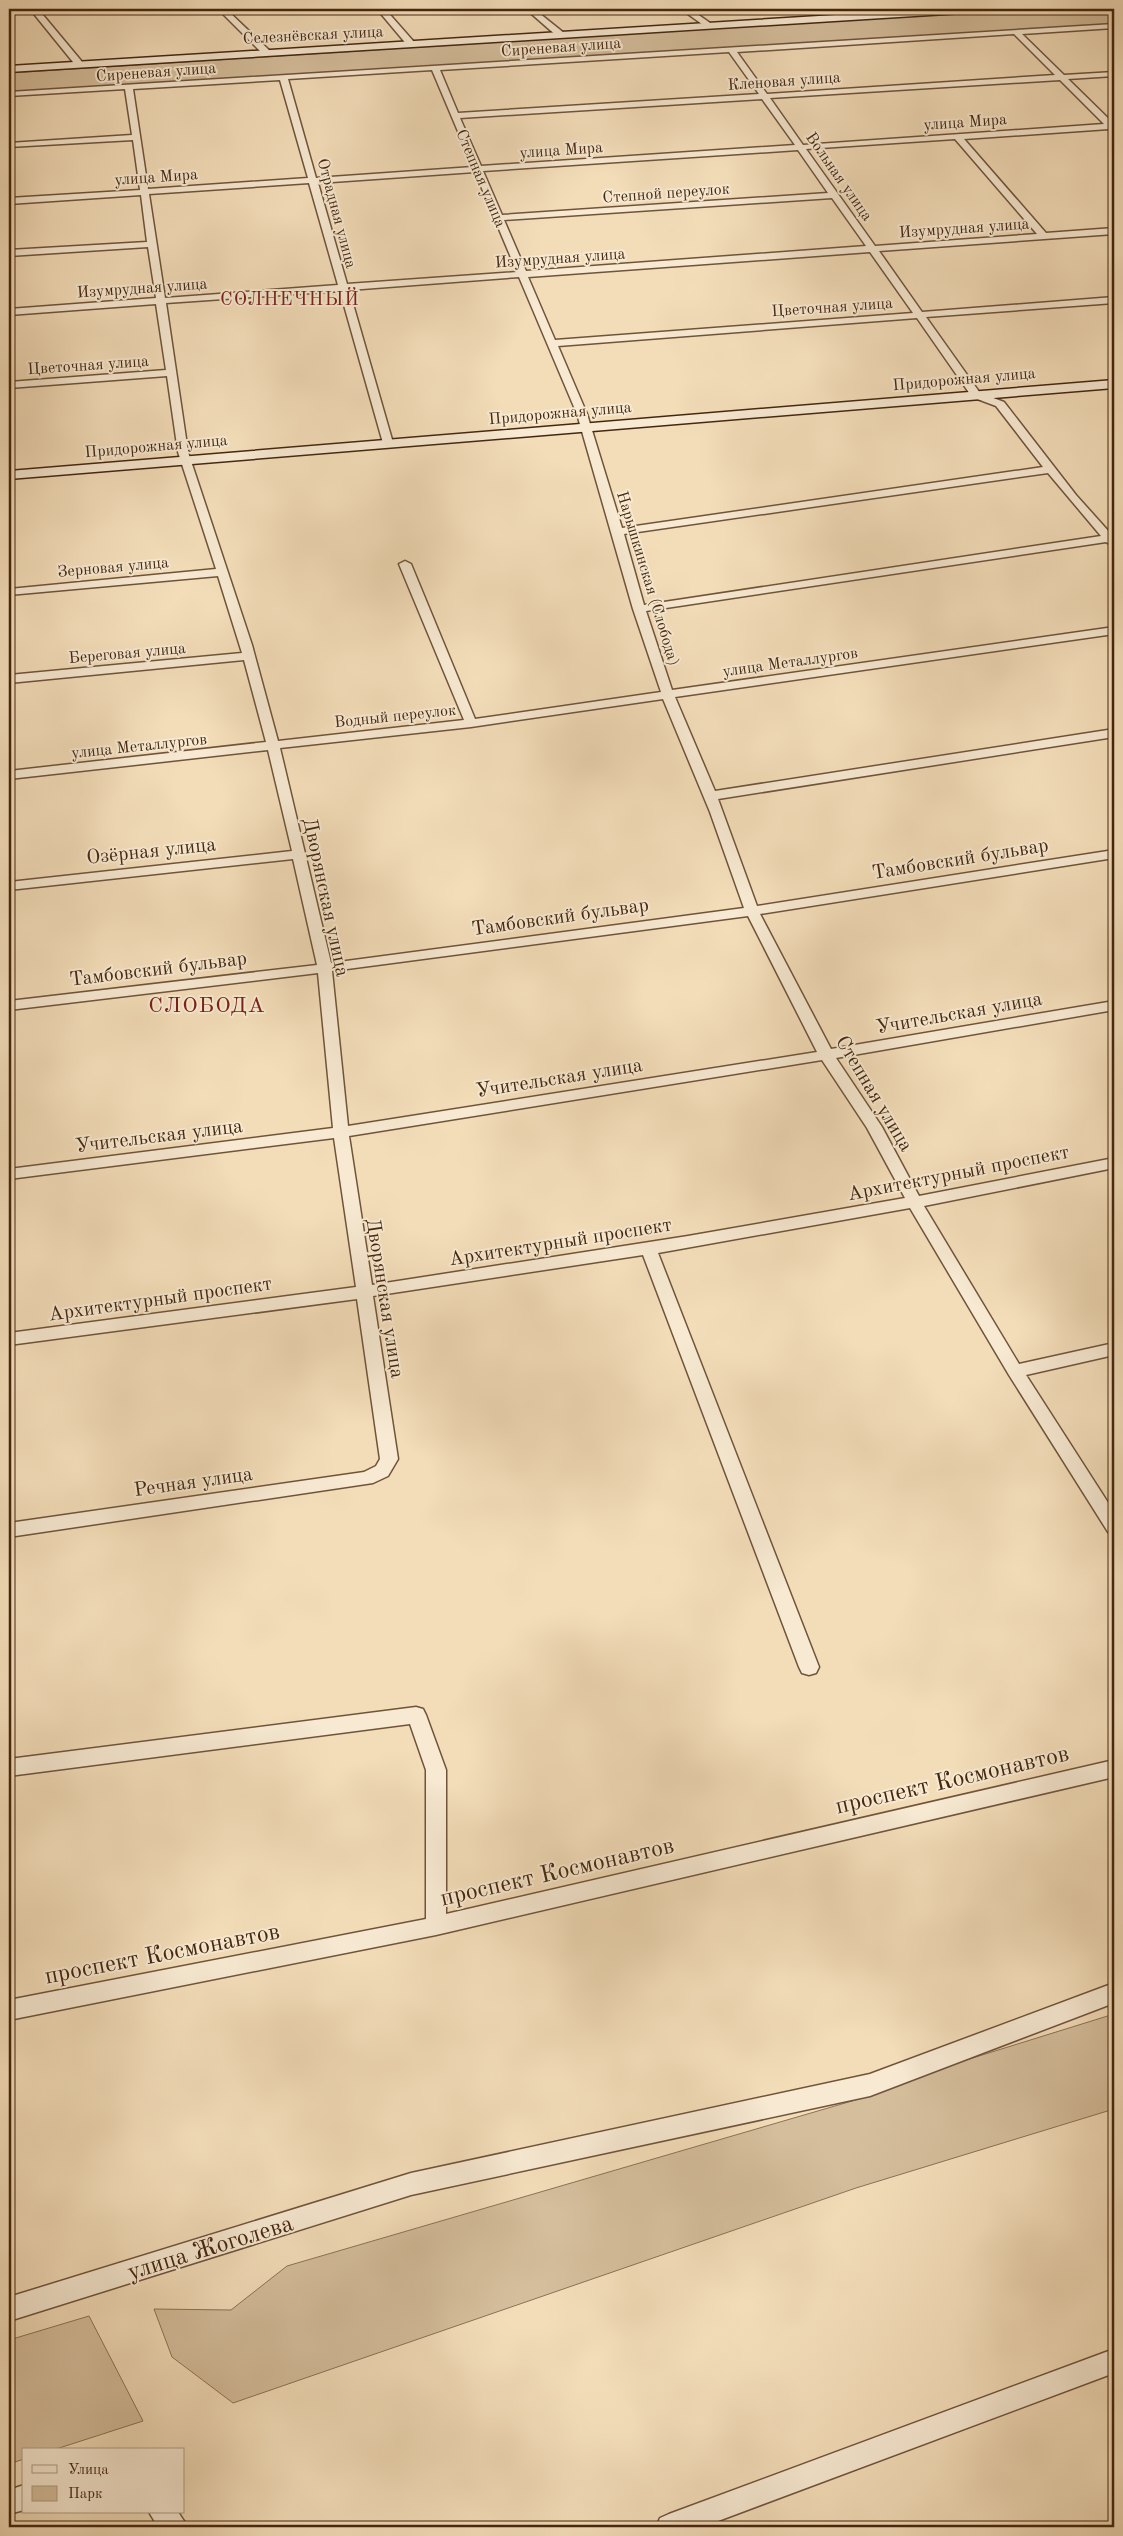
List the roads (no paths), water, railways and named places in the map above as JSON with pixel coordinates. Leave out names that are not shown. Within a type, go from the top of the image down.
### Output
[{"type":"street","points":[[34,9],[80,65]]},
{"type":"street","points":[[222,9],[267,53]]},
{"type":"street","points":[[381,9],[411,44]]},
{"type":"street","points":[[530,9],[562,35]]},
{"type":"street","points":[[685,9],[709,25]]},
{"type":"street","name":"Селезнёвская улица","points":[[9,69],[979,9]]},
{"type":"street","name":"Сиреневая улица","points":[[9,94],[1114,26]]},
{"type":"street","points":[[1016,32],[1113,127]]},
{"type":"street","name":"Вольная улица","points":[[731,49],[976,395]]},
{"type":"street","name":"Степная улица","points":[[435,68],[480,169],[587,427]]},
{"type":"street","name":"Кленовая улица","points":[[456,116],[1114,74]]},
{"type":"street","name":"Отрадная улица","points":[[284,76],[342,288],[388,443]]},
{"type":"street","name":"Дворянская улица","points":[[129,87],[135,137],[146,192],[170,373],[186,460],[191,470],[248,656],[273,746],[325,968],[341,1132],[363,1293],[369,1320],[388,1445],[389,1459],[382,1471]]},
{"type":"street","name":"улица Мира","points":[[9,201],[1113,127]]},
{"type":"street","points":[[9,145],[135,137]]},
{"type":"street","points":[[958,137],[1044,236]]},
{"type":"street","name":"Степной переулок","points":[[500,218],[835,195]]},
{"type":"street","name":"Изумрудная улица","points":[[9,312],[1114,231]]},
{"type":"street","points":[[9,254],[152,244]]},
{"type":"street","name":"Цветочная улица","points":[[553,343],[1114,300]]},
{"type":"street","name":"Цветочная улица","points":[[9,385],[170,373]]},
{"type":"street","name":"Придорожная улица","points":[[9,475],[1114,384]]},
{"type":"street","points":[[976,395],[1000,404],[1050,469],[1112,540]]},
{"type":"street","name":"Нарышкинская (Слобода)","points":[[587,427],[639,609],[668,695],[686,737]]},
{"type":"street","points":[[618,532],[1050,469]]},
{"type":"street","points":[[639,609],[1112,540]]},
{"type":"street","name":"Водный переулок","points":[[273,746],[470,723],[405,564]]},
{"type":"street","name":"Зерновая улица","points":[[9,592],[221,572]]},
{"type":"street","name":"улица Металлургов","points":[[470,723],[1114,630]]},
{"type":"street","name":"Береговая улица","points":[[9,679],[248,656]]},
{"type":"street","points":[[709,796],[1114,732]]},
{"type":"street","name":"Степная улица","points":[[686,737],[752,910],[826,1055],[874,1127],[915,1203],[1014,1371],[1114,1527]]},
{"type":"street","name":"улица Металлургов","points":[[9,775],[273,746]]},
{"type":"street","name":"Озёрная улица","points":[[9,886],[298,854]]},
{"type":"street","name":"Тамбовский бульвар","points":[[9,1006],[325,968],[752,910],[1114,854]]},
{"type":"street","name":"Учительская улица","points":[[9,1174],[341,1132],[826,1055],[1114,1005]]},
{"type":"street","name":"Архитектурный проспект","points":[[9,1339],[363,1293],[648,1249],[915,1203],[1114,1163]]},
{"type":"street","points":[[648,1249],[808,1666]]},
{"type":"street","points":[[1014,1371],[1114,1349]]},
{"type":"street","name":"Речная улица","points":[[9,1530],[367,1478],[382,1471]]},
{"type":"street","points":[[9,1767],[416,1716],[436,1770],[436,1926]]},
{"type":"street","name":"проспект Космонавтов","points":[[9,2010],[436,1926],[1114,1769]]},
{"type":"street","name":"улица Жоголева","points":[[9,2309],[411,2184],[870,2085],[1114,1993]]},
{"type":"street","points":[[669,2527],[1114,2361]]},
{"type":"street","points":[[9,2502],[22,2498]]},
{"type":"street","points":[[163,2514],[175,2527]]},
{"type":"district","name":"СОЛНЕЧНЫЙ","points":[[290,298]]},
{"type":"district","name":"СЛОБОДА","points":[[207,1004]]}]
